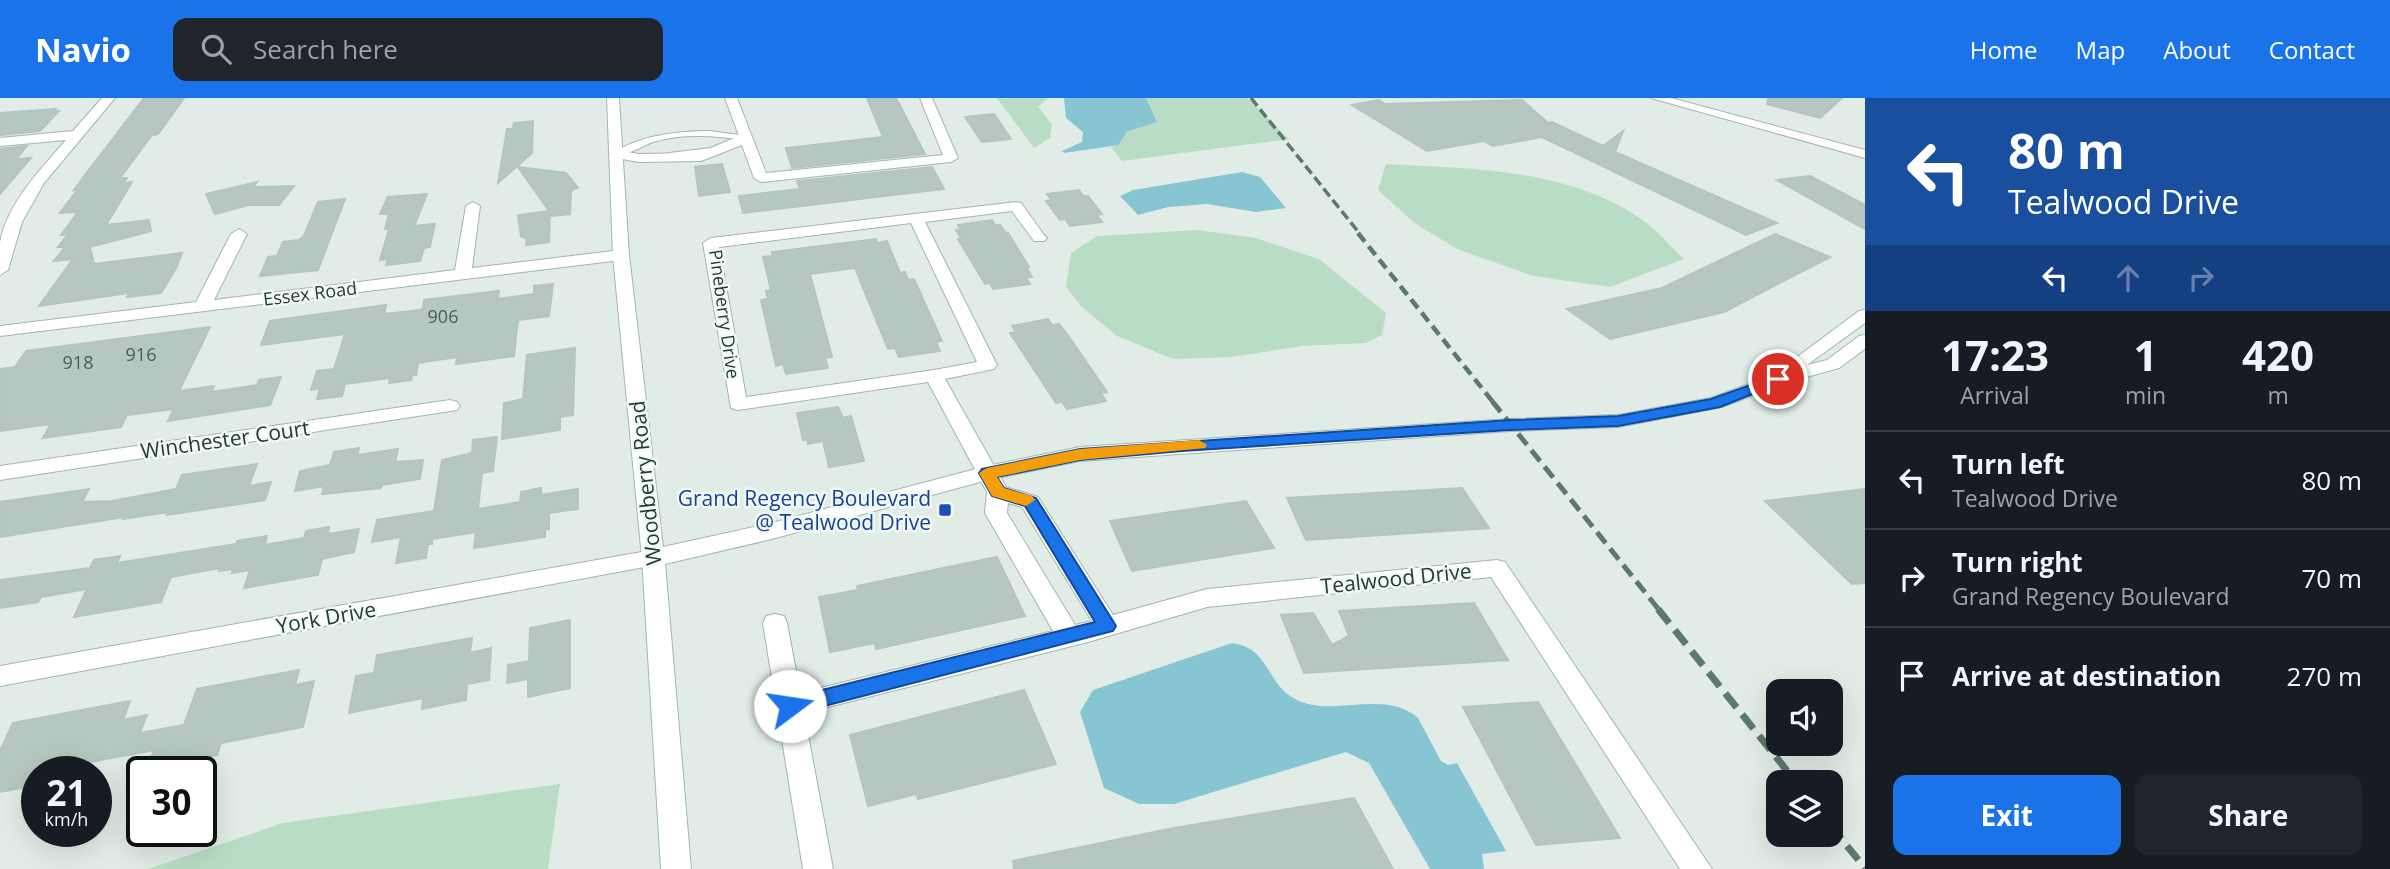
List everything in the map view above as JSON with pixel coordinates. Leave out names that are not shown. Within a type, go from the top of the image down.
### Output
[{"type":"street","points":[[0,270],[7,223],[38,181],[108,98]]},
{"type":"street","name":"Woodberry Road","points":[[613,98],[621,255],[653,558],[676,869]]},
{"type":"street","points":[[731,98],[761,178],[951,158],[926,98]]},
{"type":"street","points":[[1657,98],[1865,154]]},
{"type":"street","points":[[1779,130],[1865,163]]},
{"type":"street","points":[[0,142],[78,135]]},
{"type":"street","points":[[616,154],[648,158],[701,157],[721,141],[746,138]]},
{"type":"street","points":[[463,274],[473,206]]},
{"type":"street","name":"Pineberry Drive","points":[[934,376],[738,404],[711,243],[1016,206],[1039,238]]},
{"type":"street","points":[[916,218],[988,365],[934,376],[993,482],[996,513],[1069,636]]},
{"type":"street","points":[[202,306],[239,234]]},
{"type":"street","name":"Essex Road","points":[[0,331],[621,255]]},
{"type":"street","points":[[1778,379],[1798,360],[1865,315]]},
{"type":"street","name":"York Drive","points":[[0,676],[653,558],[993,482],[1080,454],[1510,425],[1618,421],[1715,403],[1778,379],[1833,364],[1865,340]]},
{"type":"street","name":"Winchester Court","points":[[0,473],[450,405]]},
{"type":"street","points":[[993,482],[1031,502],[1107,626]]},
{"type":"street","name":"Tealwood Drive","points":[[790,706],[1069,636],[1207,598],[1497,568],[1697,869]]},
{"type":"street","points":[[775,623],[818,869]]},
{"type":"lane","points":[[616,154],[642,144],[721,141]]},
{"type":"green space","points":[[997,98],[1048,98],[1038,107],[1052,124],[1050,138],[1034,148]]},
{"type":"green space","points":[[1146,98],[1247,98],[1289,139],[1122,161],[1111,147],[1119,145],[1125,132],[1157,122]]},
{"type":"green space","points":[[1386,164],[1518,174],[1581,189],[1640,218],[1684,259],[1610,287],[1533,276],[1457,249],[1416,224],[1378,190]]},
{"type":"green space","points":[[1197,230],[1256,238],[1319,259],[1386,313],[1382,335],[1366,343],[1302,346],[1232,357],[1173,359],[1117,336],[1082,307],[1066,287],[1071,253],[1097,236]]},
{"type":"green space","points":[[560,784],[548,869],[148,869],[283,823]]},
{"type":"water","points":[[1064,98],[1146,98],[1157,122],[1126,132],[1119,145],[1064,153],[1062,151],[1082,142],[1083,132],[1066,118]]},
{"type":"water","points":[[1242,172],[1260,177],[1286,208],[1256,212],[1207,204],[1168,207],[1138,215],[1120,196],[1133,190]]},
{"type":"water","points":[[1232,643],[1254,652],[1278,685],[1295,699],[1325,706],[1389,705],[1404,709],[1418,718],[1441,761],[1448,765],[1457,763],[1506,851],[1482,854],[1484,869],[1430,869],[1369,763],[1346,752],[1174,804],[1139,804],[1104,788],[1080,712],[1093,690]]},
{"type":"building","points":[[144,98],[184,98],[158,134],[152,135],[120,178],[127,178],[124,183],[132,182],[106,225],[149,220],[151,231],[90,247],[94,264],[182,253],[176,268],[161,293],[127,297],[129,293],[39,306],[73,259],[54,261],[65,247],[58,247],[68,234],[61,235],[78,212],[60,213],[78,189],[74,190]]},
{"type":"building","points":[[867,98],[896,98],[925,154],[792,168],[786,148],[883,137]]},
{"type":"building","points":[[1768,98],[1842,98],[1820,118],[1767,104]]},
{"type":"building","points":[[1379,100],[1385,104],[1522,100],[1548,123],[1552,122],[1603,146],[1623,131],[1615,152],[1777,223],[1746,235],[1542,137],[1493,146],[1484,141],[1427,151],[1352,105]]},
{"type":"building","points":[[55,109],[52,111],[59,111],[40,131],[0,135],[0,113]]},
{"type":"building","points":[[994,114],[1011,139],[982,142],[965,117]]},
{"type":"building","points":[[533,121],[532,153],[498,183],[507,129],[512,129],[514,123]]},
{"type":"building","points":[[27,146],[16,159],[31,158],[0,194],[0,149]]},
{"type":"building","points":[[722,164],[730,192],[699,196],[695,167]]},
{"type":"building","points":[[518,167],[566,173],[578,188],[571,190],[570,214],[552,216],[550,213],[549,242],[526,245],[527,239],[521,236],[518,215],[549,211]]},
{"type":"building","points":[[932,167],[944,189],[743,213],[739,196],[800,189],[797,181]]},
{"type":"building","points":[[1810,176],[1865,205],[1865,229],[1777,180]]},
{"type":"building","points":[[257,182],[253,187],[294,186],[279,205],[248,205],[215,214],[206,194]]},
{"type":"building","points":[[1079,190],[1083,196],[1088,196],[1102,214],[1097,215],[1102,222],[1070,226],[1065,219],[1060,220],[1046,201],[1052,200],[1047,194]]},
{"type":"building","points":[[427,194],[414,226],[435,224],[430,247],[424,248],[420,261],[386,265],[388,259],[380,260],[389,229],[385,229],[389,214],[380,214],[388,197]]},
{"type":"building","points":[[345,199],[318,270],[260,276],[268,257],[277,256],[283,242],[299,240],[304,236],[318,202]]},
{"type":"building","points":[[992,220],[1008,233],[1029,267],[1027,268],[1032,277],[1026,278],[1030,284],[993,289],[990,283],[985,284],[958,239],[961,238],[956,230],[961,230],[958,225]]},
{"type":"building","points":[[1775,234],[1830,257],[1724,312],[1610,339],[1567,309],[1662,288]]},
{"type":"building","points":[[876,239],[877,243],[887,241],[900,273],[905,272],[908,280],[914,279],[942,341],[936,342],[940,351],[899,357],[895,348],[888,349],[855,268],[810,274],[832,357],[825,358],[828,368],[786,374],[783,364],[776,366],[761,300],[768,299],[766,291],[771,290],[763,257],[773,256],[772,252]]},
{"type":"building","points":[[553,284],[549,316],[518,320],[514,356],[456,364],[457,357],[418,363],[416,375],[412,375],[411,380],[389,383],[390,378],[345,384],[342,396],[317,399],[320,388],[311,390],[317,371],[334,369],[345,334],[261,345],[270,321],[386,305],[384,314],[420,310],[423,309],[424,300],[499,291],[498,299],[534,294],[534,286]]},
{"type":"building","points":[[1048,319],[1052,325],[1059,324],[1067,334],[1107,392],[1101,393],[1106,401],[1067,409],[1062,402],[1056,403],[1010,333],[1016,332],[1012,326]]},
{"type":"building","points":[[210,327],[179,391],[214,386],[212,392],[257,385],[259,380],[281,377],[270,405],[168,421],[174,409],[127,415],[121,427],[43,438],[51,424],[0,431],[0,369],[15,367],[26,351]]},
{"type":"building","points":[[575,348],[573,415],[560,417],[560,430],[502,439],[504,403],[523,399],[527,355]]},
{"type":"building","points":[[838,407],[843,418],[851,416],[864,461],[829,467],[823,441],[808,444],[807,439],[803,440],[797,413]]},
{"type":"building","points":[[497,437],[493,471],[482,473],[478,509],[520,502],[521,492],[541,488],[541,495],[578,489],[578,509],[549,513],[549,529],[545,530],[545,537],[474,548],[476,532],[432,539],[432,544],[428,544],[426,558],[396,563],[401,537],[372,542],[377,520],[434,511],[442,460],[472,453],[473,440]]},
{"type":"building","points":[[359,448],[357,455],[398,449],[395,462],[423,460],[420,479],[382,485],[381,488],[322,494],[324,486],[295,491],[300,471],[330,465],[334,452]]},
{"type":"building","points":[[257,464],[249,486],[271,482],[265,500],[167,515],[169,512],[123,519],[124,517],[0,537],[0,502],[89,489],[82,502],[112,501],[176,489],[182,475]]},
{"type":"building","points":[[1462,488],[1489,528],[1306,540],[1287,498]]},
{"type":"building","points":[[1865,489],[1865,583],[1852,584],[1765,501]]},
{"type":"building","points":[[1246,501],[1274,548],[1132,571],[1110,521]]},
{"type":"building","points":[[329,527],[328,534],[359,529],[354,552],[322,559],[318,575],[244,588],[250,570],[232,573],[233,569],[219,571],[220,568],[171,577],[161,602],[74,617],[87,589],[41,597],[38,602],[0,608],[0,580],[90,568],[94,560],[120,556],[117,563],[236,544],[237,541],[267,536],[265,545],[304,538],[306,531]]},
{"type":"building","points":[[997,557],[1025,616],[876,649],[875,643],[830,652],[819,597],[858,590],[857,586]]},
{"type":"building","points":[[1474,603],[1508,660],[1304,673],[1281,615],[1313,613],[1332,645],[1349,636],[1339,611]]},
{"type":"building","points":[[570,620],[570,688],[528,697],[528,679],[507,683],[508,665],[529,661],[530,628]]},
{"type":"building","points":[[472,638],[470,653],[491,648],[489,680],[467,684],[466,700],[422,709],[423,698],[349,713],[356,676],[374,673],[377,655]]},
{"type":"building","points":[[299,670],[295,685],[314,681],[303,727],[221,743],[217,755],[212,756],[152,756],[154,750],[112,758],[21,756],[21,788],[0,792],[0,751],[13,723],[130,701],[123,720],[147,715],[140,733],[184,725],[197,689]]},
{"type":"building","points":[[1024,690],[1056,764],[918,799],[916,794],[868,806],[850,735]]},
{"type":"building","points":[[1538,702],[1620,838],[1536,845],[1463,707]]},
{"type":"building","points":[[1354,798],[1393,869],[1014,869],[1013,861],[1174,828]]},
{"type":"railway","points":[[1251,98],[1360,234]]},
{"type":"railway","points":[[1358,233],[1493,402]]},
{"type":"railway","points":[[1492,401],[1660,611]]},
{"type":"railway","points":[[1658,609],[1786,770]]},
{"type":"railway","points":[[1843,841],[1865,868]]},
{"type":"slow traffic","points":[[1026,500],[998,492],[987,473],[1080,454],[1199,445]]},
{"type":"place","name":"Grand Regency Boulevard @ Tealwood Drive","points":[[945,510]]},
{"type":"route","points":[[790,706],[1107,626],[1031,502],[998,492],[987,473],[1080,454],[1510,425],[1618,421],[1715,403],[1778,379]]}]
